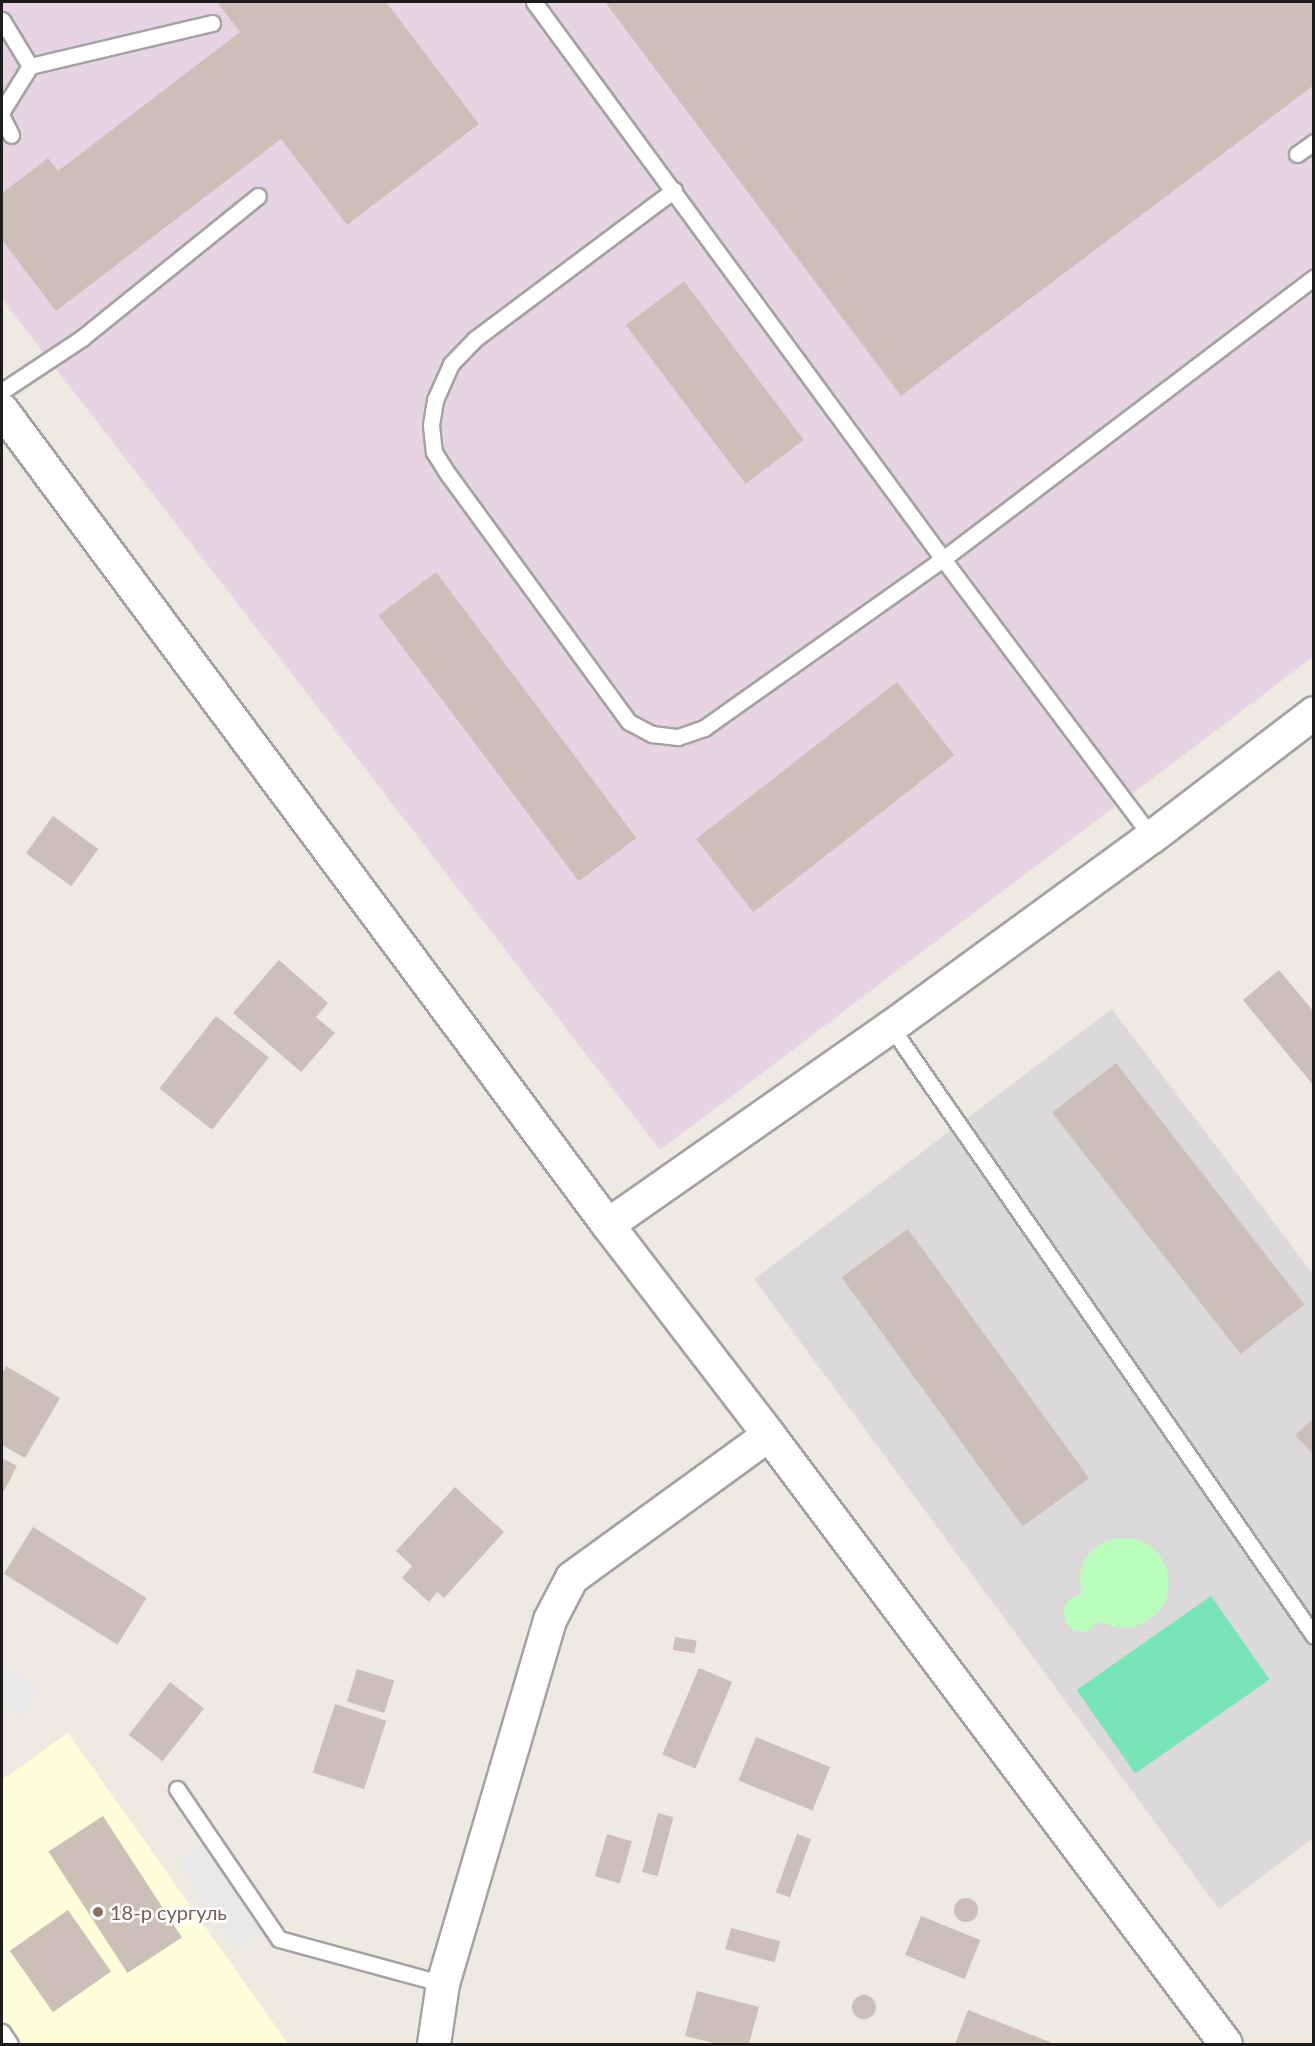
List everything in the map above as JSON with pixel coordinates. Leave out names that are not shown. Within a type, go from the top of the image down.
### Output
[{"type":"street","points":[[2,410],[608,1225],[769,1435],[1226,2044]]},
{"type":"street","points":[[608,1225],[891,1028],[1152,837],[1314,713]]},
{"type":"street","points":[[434,2044],[443,1984],[550,1620],[572,1578],[769,1435]]},
{"type":"lane","points":[[534,2],[943,559],[1152,837]]},
{"type":"lane","points":[[2,20],[30,66]]},
{"type":"lane","points":[[2,111],[30,66],[212,23]]},
{"type":"lane","points":[[2,117],[11,135]]},
{"type":"lane","points":[[1298,154],[1314,142]]},
{"type":"lane","points":[[674,190],[475,339],[451,364],[435,400],[431,425],[434,452],[447,474],[629,722],[652,734],[678,737],[704,728],[943,559],[1314,277]]},
{"type":"lane","points":[[2,391],[82,338],[258,196]]},
{"type":"lane","points":[[891,1028],[1314,1636]]},
{"type":"lane","points":[[177,1788],[279,1939],[443,1984]]},
{"type":"lane","points":[[2,2032],[10,2044]]},
{"type":"shaded area","points":[[2,2],[1313,2],[1313,657],[660,1150],[2,299]]},
{"type":"shaded area","points":[[1112,1009],[1313,1274],[1313,1838],[1219,1909],[754,1279]]},
{"type":"shaded area","points":[[2,1664],[41,1689],[22,1717],[2,1704]]},
{"type":"shaded area","name":"18-р сургуль","points":[[68,1733],[288,2044],[2,2044],[2,1780]]},
{"type":"shaded area","points":[[202,1845],[261,1932],[235,1949],[176,1862]]},
{"type":"green space","points":[[1120,1538],[1135,1539],[1149,1545],[1160,1555],[1167,1569],[1169,1585],[1166,1600],[1157,1613],[1145,1623],[1130,1628],[1114,1627],[1099,1621],[1086,1632],[1074,1630],[1065,1622],[1063,1610],[1069,1599],[1081,1594],[1080,1573],[1085,1559],[1094,1548],[1107,1541]]},
{"type":"green space","points":[[1211,1596],[1270,1680],[1135,1774],[1077,1690]]},
{"type":"building","points":[[217,2],[386,2],[479,124],[347,225],[281,139],[56,311],[2,240],[2,193],[48,158],[58,171],[240,32]]},
{"type":"building","points":[[605,2],[1314,2],[1314,85],[901,396]]},
{"type":"building","points":[[684,281],[804,440],[745,484],[626,325]]},
{"type":"building","points":[[436,572],[636,838],[579,881],[378,615]]},
{"type":"building","points":[[897,682],[954,755],[753,912],[696,839]]},
{"type":"building","points":[[53,816],[98,849],[71,886],[26,853]]},
{"type":"building","points":[[279,960],[328,1003],[316,1017],[335,1033],[301,1072],[233,1013]]},
{"type":"building","points":[[1279,970],[1314,1012],[1314,1086],[1243,1000]]},
{"type":"building","points":[[216,1016],[269,1057],[212,1130],[159,1088]]},
{"type":"building","points":[[1116,1063],[1304,1304],[1241,1354],[1052,1113]]},
{"type":"building","points":[[908,1229],[1089,1478],[1023,1526],[842,1277]]},
{"type":"building","points":[[6,1366],[60,1398],[25,1458],[2,1445],[2,1374]]},
{"type":"building","points":[[1314,1418],[1314,1455],[1295,1435]]},
{"type":"building","points":[[2,1458],[17,1466],[2,1495]]},
{"type":"building","points":[[455,1487],[504,1532],[444,1598],[437,1592],[429,1602],[402,1578],[412,1566],[396,1551]]},
{"type":"building","points":[[33,1527],[147,1598],[117,1645],[4,1574]]},
{"type":"building","points":[[675,1637],[697,1641],[694,1654],[673,1650]]},
{"type":"building","points":[[699,1668],[732,1682],[695,1769],[662,1755]]},
{"type":"building","points":[[357,1669],[394,1680],[384,1713],[347,1702]]},
{"type":"building","points":[[170,1682],[204,1708],[163,1761],[129,1735]]},
{"type":"building","points":[[335,1704],[386,1721],[364,1789],[313,1772]]},
{"type":"building","points":[[756,1737],[830,1767],[813,1811],[738,1781]]},
{"type":"building","points":[[658,1813],[673,1817],[658,1876],[642,1872]]},
{"type":"building","points":[[103,1816],[182,1938],[127,1973],[48,1851]]},
{"type":"building","points":[[607,1834],[632,1841],[620,1883],[595,1876]]},
{"type":"building","points":[[797,1834],[811,1839],[790,1897],[776,1892]]},
{"type":"building","points":[[966,1898],[974,1902],[978,1910],[974,1918],[966,1922],[958,1918],[954,1910],[958,1902]]},
{"type":"building","points":[[68,1910],[111,1971],[53,2012],[10,1951]]},
{"type":"building","points":[[921,1916],[980,1940],[965,1979],[905,1955]]},
{"type":"building","points":[[731,1928],[780,1941],[775,1962],[725,1949]]},
{"type":"building","points":[[697,1991],[759,2007],[749,2044],[718,2044],[685,2036]]},
{"type":"building","points":[[864,1995],[872,1999],[876,2007],[872,2015],[864,2019],[856,2015],[852,2007],[856,1999]]},
{"type":"building","points":[[968,2010],[1055,2044],[955,2044]]},
{"type":"place","name":"18-р сургуль","points":[[98,1912]]}]
